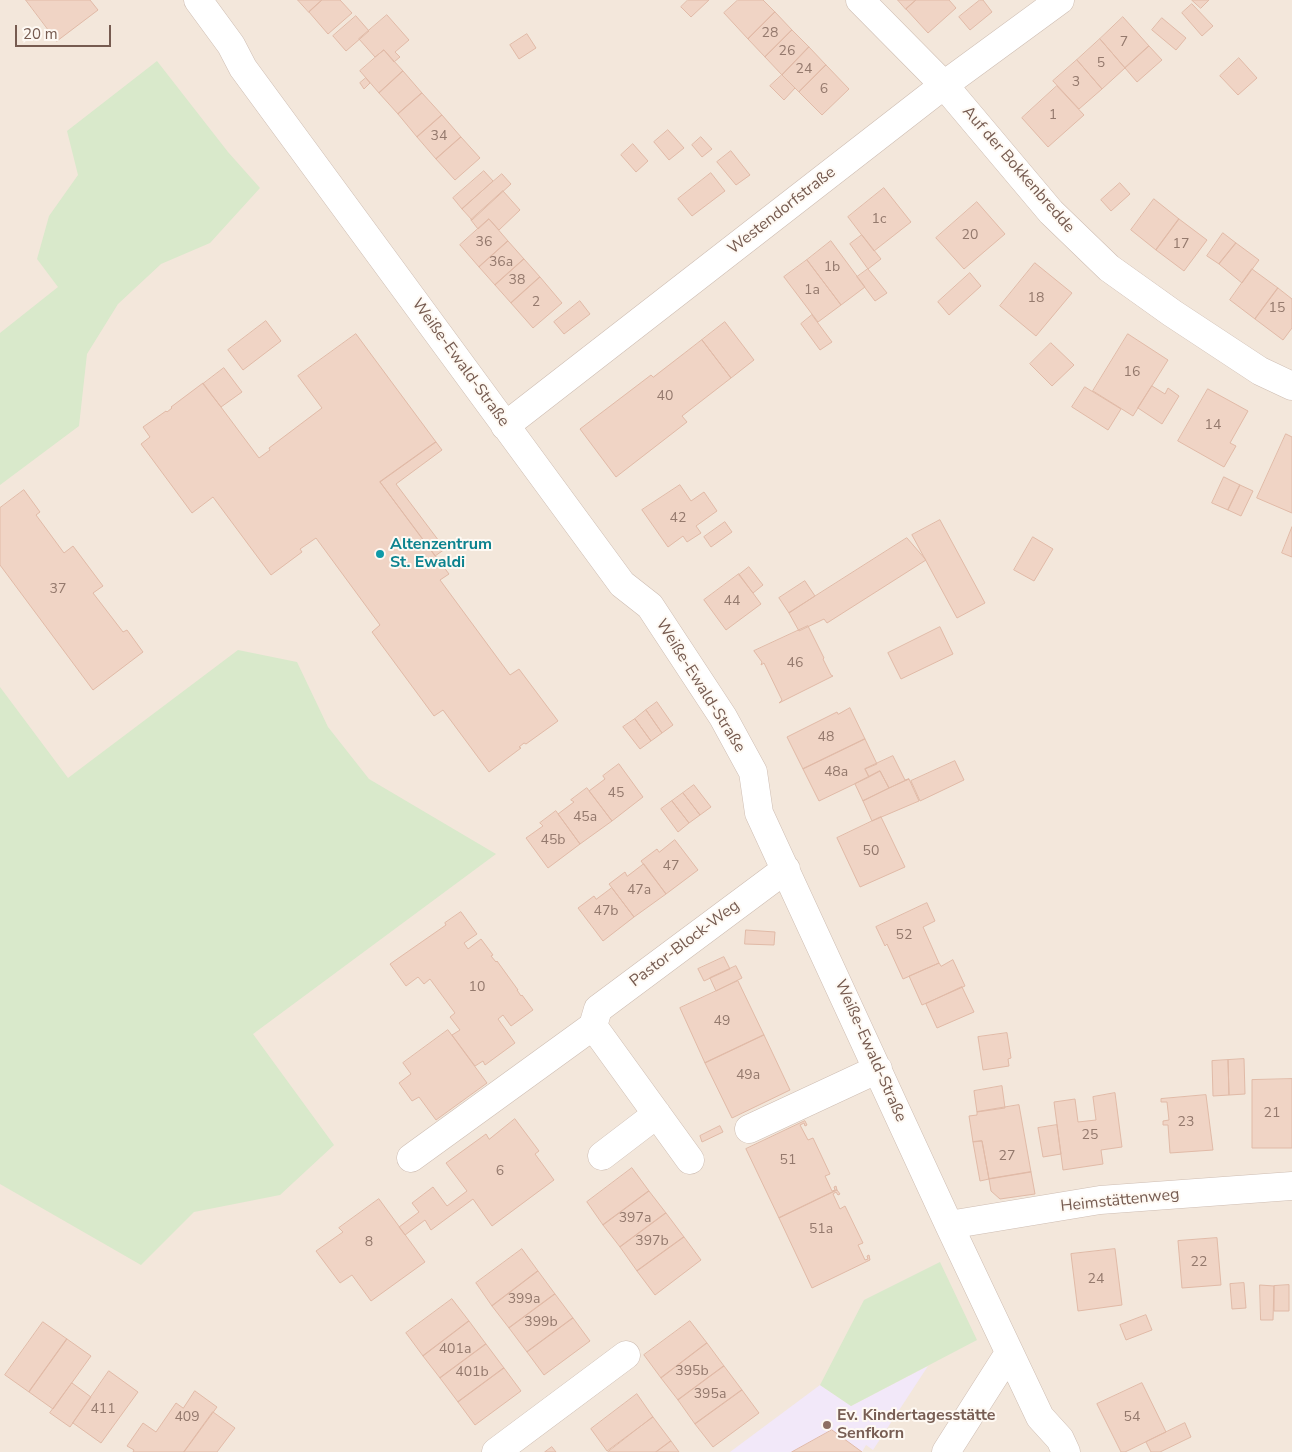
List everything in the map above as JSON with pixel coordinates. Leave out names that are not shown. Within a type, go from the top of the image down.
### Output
[{"type":"street","name":"Weiße-Ewald-Straße","points":[[198,0],[231,45],[243,68],[622,584],[650,606],[723,717],[753,772],[759,813],[949,1225],[1040,1417],[1060,1439],[1066,1452]]},
{"type":"street","name":"Auf der Bokkenbredde","points":[[860,0],[944,85],[1051,212],[1109,268],[1172,313],[1260,371],[1292,386]]},
{"type":"street","name":"Westendorfstraße","points":[[506,426],[944,85],[1060,0]]},
{"type":"street","name":"Pastor-Block-Weg","points":[[411,1158],[593,1026],[598,1009],[786,869]]},
{"type":"street","points":[[593,1026],[690,1160]]},
{"type":"street","points":[[749,1129],[878,1069]]},
{"type":"street","points":[[602,1156],[658,1114]]},
{"type":"street","name":"Heimstättenweg","points":[[949,1225],[1100,1200],[1292,1186]]},
{"type":"street","points":[[946,1452],[1009,1353]]},
{"type":"street","points":[[496,1452],[626,1356]]},
{"type":"shaded area","points":[[0,0],[1292,0],[1292,1452],[0,1452]]},
{"type":"shaded area","name":"Ev. Kindertagesstätte Senfkorn","points":[[928,1366],[873,1450],[866,1445],[862,1452],[730,1452],[820,1385],[851,1406]]},
{"type":"green space","points":[[157,61],[228,152],[260,188],[210,243],[161,264],[118,304],[87,354],[79,426],[0,485],[0,333],[58,287],[37,259],[49,216],[78,175],[67,131]]},
{"type":"green space","points":[[238,650],[297,662],[328,727],[369,779],[496,854],[253,1034],[334,1145],[280,1195],[194,1212],[141,1265],[0,1184],[0,687],[68,778]]},
{"type":"green space","points":[[940,1262],[977,1340],[851,1406],[820,1385],[864,1300]]},
{"type":"building","points":[[26,0],[90,0],[98,10],[57,41]]},
{"type":"building","points":[[298,0],[322,0],[309,12]]},
{"type":"building","points":[[322,0],[340,0],[352,13],[328,34],[309,12]]},
{"type":"building","points":[[688,0],[709,0],[691,17],[681,7]]},
{"type":"building","points":[[738,0],[763,0],[775,12],[748,39],[724,13]]},
{"type":"building","points":[[898,0],[916,0],[906,9]]},
{"type":"building","points":[[916,0],[949,0],[956,8],[928,33],[906,9]]},
{"type":"building","points":[[980,0],[983,0],[992,12],[970,30],[959,17]]},
{"type":"building","points":[[1192,0],[1209,0],[1201,8]]},
{"type":"building","points":[[1192,4],[1213,26],[1202,36],[1182,13]]},
{"type":"building","points":[[775,12],[792,30],[765,57],[748,39]]},
{"type":"building","points":[[387,15],[409,40],[395,52],[400,57],[394,62],[384,50],[375,57],[359,39]]},
{"type":"building","points":[[356,16],[369,31],[346,51],[333,36]]},
{"type":"building","points":[[1123,17],[1149,46],[1125,68],[1100,39]]},
{"type":"building","points":[[1162,18],[1186,38],[1176,50],[1152,30]]},
{"type":"building","points":[[792,30],[809,47],[782,75],[765,57]]},
{"type":"building","points":[[527,34],[536,48],[519,59],[510,45]]},
{"type":"building","points":[[1100,39],[1125,68],[1102,89],[1077,60]]},
{"type":"building","points":[[1149,46],[1162,60],[1137,82],[1125,68]]},
{"type":"building","points":[[809,47],[826,65],[799,92],[782,75]]},
{"type":"building","points":[[384,50],[403,71],[379,93],[360,71]]},
{"type":"building","points":[[1239,58],[1257,78],[1238,95],[1220,76]]},
{"type":"building","points":[[1077,60],[1102,89],[1079,109],[1053,81]]},
{"type":"building","points":[[826,65],[849,89],[822,115],[799,92]]},
{"type":"building","points":[[403,71],[422,93],[398,114],[379,93]]},
{"type":"building","points":[[782,75],[795,88],[784,100],[770,86]]},
{"type":"building","points":[[366,78],[370,83],[364,89],[360,83]]},
{"type":"building","points":[[1057,86],[1084,115],[1048,147],[1022,118]]},
{"type":"building","points":[[422,93],[442,115],[417,137],[398,114]]},
{"type":"building","points":[[442,115],[461,137],[436,159],[417,137]]},
{"type":"building","points":[[668,130],[684,148],[669,160],[654,142]]},
{"type":"building","points":[[461,137],[480,158],[455,180],[436,159]]},
{"type":"building","points":[[701,137],[712,149],[702,157],[692,145]]},
{"type":"building","points":[[633,144],[648,161],[636,172],[621,155]]},
{"type":"building","points":[[731,151],[750,175],[736,185],[717,162]]},
{"type":"building","points":[[484,171],[493,181],[462,209],[453,198]]},
{"type":"building","points":[[711,173],[725,191],[692,216],[678,199]]},
{"type":"building","points":[[502,174],[511,184],[472,220],[462,209]]},
{"type":"building","points":[[1120,183],[1130,194],[1111,211],[1101,200]]},
{"type":"building","points":[[884,188],[911,222],[874,251],[848,217]]},
{"type":"building","points":[[503,191],[520,210],[499,230],[489,219],[478,229],[471,220]]},
{"type":"building","points":[[1154,199],[1179,219],[1156,250],[1131,230]]},
{"type":"building","points":[[977,202],[1005,234],[964,269],[936,238]]},
{"type":"building","points":[[489,219],[508,241],[479,267],[460,245]]},
{"type":"building","points":[[1179,219],[1207,240],[1184,271],[1156,250]]},
{"type":"building","points":[[1223,233],[1236,243],[1219,264],[1207,256]]},
{"type":"building","points":[[862,235],[881,259],[868,269],[850,244]]},
{"type":"building","points":[[508,241],[524,259],[495,285],[479,267]]},
{"type":"building","points":[[831,241],[865,287],[841,305],[807,260]]},
{"type":"building","points":[[1236,243],[1259,260],[1242,283],[1219,264]]},
{"type":"building","points":[[524,259],[540,277],[511,303],[495,285]]},
{"type":"building","points":[[807,260],[841,305],[818,322],[784,277]]},
{"type":"building","points":[[1035,263],[1072,293],[1036,336],[1000,306]]},
{"type":"building","points":[[868,269],[887,293],[875,301],[857,277]]},
{"type":"building","points":[[1252,269],[1278,288],[1255,319],[1230,300]]},
{"type":"building","points":[[970,273],[981,286],[949,315],[938,302]]},
{"type":"building","points":[[540,277],[562,303],[533,328],[511,303]]},
{"type":"building","points":[[1278,288],[1292,299],[1292,328],[1283,340],[1255,319]]},
{"type":"building","points":[[580,301],[590,314],[564,334],[554,322]]},
{"type":"building","points":[[812,315],[832,342],[820,350],[801,324]]},
{"type":"building","points":[[266,321],[281,341],[243,370],[228,350]]},
{"type":"building","points":[[725,322],[754,360],[731,378],[702,340]]},
{"type":"building","name":"Altenzentrum St. Ewaldi","points":[[356,334],[436,442],[380,482],[449,574],[440,580],[510,675],[519,669],[558,721],[526,744],[524,743],[519,747],[521,748],[489,772],[443,710],[434,716],[372,632],[380,625],[316,538],[300,549],[302,552],[271,575],[213,497],[192,513],[141,444],[150,437],[143,427],[167,412],[203,383],[259,458],[270,450],[269,448],[322,408],[298,376]]},
{"type":"building","points":[[1128,334],[1168,360],[1133,416],[1093,391]]},
{"type":"building","points":[[702,340],[731,378],[682,416],[687,422],[616,477],[580,429],[651,375],[653,377]]},
{"type":"building","points":[[1051,343],[1074,365],[1052,386],[1030,364]]},
{"type":"building","points":[[224,368],[242,392],[221,407],[203,384]]},
{"type":"building","points":[[1152,386],[1165,394],[1168,388],[1179,396],[1162,424],[1138,408]]},
{"type":"building","points":[[1085,387],[1121,409],[1108,430],[1072,407]]},
{"type":"building","points":[[1208,389],[1248,411],[1230,443],[1236,446],[1224,467],[1178,441]]},
{"type":"building","points":[[1286,434],[1292,437],[1292,513],[1257,498]]},
{"type":"building","points":[[436,442],[442,450],[396,484],[445,549],[435,556],[380,482]]},
{"type":"building","points":[[1224,477],[1240,485],[1228,510],[1212,503]]},
{"type":"building","points":[[680,485],[691,501],[704,492],[717,511],[696,526],[701,533],[687,542],[683,536],[668,547],[642,510]]},
{"type":"building","points":[[1240,485],[1253,491],[1241,516],[1228,510]]},
{"type":"building","points":[[24,490],[40,512],[36,515],[64,553],[73,546],[103,586],[93,593],[123,632],[127,630],[143,652],[93,690],[0,565],[0,508]]},
{"type":"building","points":[[940,520],[985,603],[957,618],[912,535]]},
{"type":"building","points":[[725,522],[732,532],[711,547],[704,537]]},
{"type":"building","points":[[1292,527],[1292,557],[1282,553]]},
{"type":"building","points":[[1033,537],[1053,549],[1034,581],[1014,570]]},
{"type":"building","points":[[907,538],[926,560],[827,623],[824,619],[799,631],[789,613]]},
{"type":"building","points":[[749,567],[763,585],[753,593],[739,575]]},
{"type":"building","points":[[739,574],[761,604],[726,630],[704,600]]},
{"type":"building","points":[[805,581],[815,596],[789,613],[779,598]]},
{"type":"building","points":[[808,626],[833,676],[779,703],[782,700],[764,663],[761,665],[762,662],[754,651]]},
{"type":"building","points":[[940,627],[953,654],[901,679],[888,653]]},
{"type":"building","points":[[657,702],[673,725],[662,733],[646,710]]},
{"type":"building","points":[[850,708],[865,739],[803,769],[787,737],[837,712],[838,714]]},
{"type":"building","points":[[646,710],[662,733],[651,741],[635,719]]},
{"type":"building","points":[[635,719],[651,741],[640,749],[623,727]]},
{"type":"building","points":[[865,739],[877,764],[865,769],[869,777],[819,801],[803,769]]},
{"type":"building","points":[[893,756],[905,780],[909,779],[889,788],[880,771],[869,777],[865,769]]},
{"type":"building","points":[[955,761],[964,780],[920,801],[911,781]]},
{"type":"building","points":[[619,764],[643,797],[612,821],[589,791],[605,779],[603,776]]},
{"type":"building","points":[[880,771],[889,788],[863,801],[855,784]]},
{"type":"building","points":[[909,779],[919,801],[872,821],[863,801]]},
{"type":"building","points":[[694,785],[711,807],[700,815],[683,793]]},
{"type":"building","points":[[587,788],[612,821],[580,844],[558,814],[574,802],[571,800]]},
{"type":"building","points":[[683,793],[700,815],[689,823],[672,801]]},
{"type":"building","points":[[672,801],[689,823],[678,832],[661,809]]},
{"type":"building","points":[[556,811],[580,844],[548,868],[526,838],[543,826],[540,823]]},
{"type":"building","points":[[881,817],[905,867],[860,887],[837,838]]},
{"type":"building","points":[[675,840],[698,870],[666,894],[641,861],[657,849],[659,852]]},
{"type":"building","points":[[644,864],[666,894],[634,917],[609,884],[625,872],[627,876]]},
{"type":"building","points":[[612,888],[634,917],[603,941],[578,908],[594,896],[596,899]]},
{"type":"building","points":[[927,903],[935,921],[923,927],[939,963],[903,979],[887,944],[885,946],[876,927]]},
{"type":"building","points":[[461,912],[477,934],[464,943],[468,949],[481,939],[493,955],[491,956],[497,961],[533,1010],[511,1026],[503,1015],[498,1019],[515,1043],[485,1065],[483,1061],[475,1066],[452,1035],[460,1030],[450,1017],[455,1013],[430,979],[424,984],[418,977],[406,986],[390,964],[446,925],[445,923]]},
{"type":"building","points":[[746,930],[775,932],[774,945],[745,944]]},
{"type":"building","points":[[724,957],[730,969],[704,981],[698,969]]},
{"type":"building","points":[[953,960],[965,986],[922,1005],[909,976],[939,963],[941,966]]},
{"type":"building","points":[[736,966],[742,978],[716,991],[710,978]]},
{"type":"building","points":[[738,981],[764,1035],[705,1063],[680,1008]]},
{"type":"building","points":[[962,987],[974,1012],[937,1028],[926,1004]]},
{"type":"building","points":[[448,1030],[487,1083],[436,1120],[419,1097],[412,1101],[399,1083],[411,1074],[403,1063]]},
{"type":"building","points":[[1007,1033],[1011,1058],[1008,1059],[1009,1066],[983,1070],[978,1037]]},
{"type":"building","points":[[764,1035],[790,1090],[732,1118],[705,1063]]},
{"type":"building","points":[[1244,1059],[1245,1094],[1229,1095],[1228,1060]]},
{"type":"building","points":[[1228,1060],[1229,1095],[1213,1096],[1212,1061]]},
{"type":"building","points":[[1292,1079],[1292,1148],[1252,1148],[1252,1080]]},
{"type":"building","points":[[1002,1086],[1005,1108],[977,1112],[974,1091]]},
{"type":"building","points":[[1115,1093],[1122,1147],[1101,1150],[1103,1164],[1063,1170],[1054,1102],[1075,1099],[1078,1122],[1096,1120],[1093,1097]]},
{"type":"building","points":[[1206,1095],[1213,1150],[1170,1153],[1168,1125],[1163,1125],[1163,1121],[1169,1120],[1167,1102],[1161,1102],[1161,1099]]},
{"type":"building","points":[[1019,1105],[1031,1172],[989,1179],[982,1141],[973,1142],[969,1116],[977,1115],[977,1112]]},
{"type":"building","points":[[515,1119],[539,1151],[535,1154],[554,1180],[492,1226],[473,1199],[431,1230],[425,1220],[405,1235],[399,1227],[419,1212],[412,1203],[433,1187],[447,1206],[467,1191],[446,1163],[486,1134],[489,1139]]},
{"type":"building","points":[[805,1121],[807,1125],[805,1126],[804,1123],[800,1125],[808,1140],[813,1138],[830,1174],[825,1176],[832,1191],[835,1190],[834,1187],[836,1186],[837,1190],[779,1218],[746,1149]]},
{"type":"building","points":[[1057,1125],[1061,1154],[1043,1157],[1038,1128]]},
{"type":"building","points":[[720,1126],[723,1132],[702,1142],[700,1136]]},
{"type":"building","points":[[982,1141],[989,1179],[980,1181],[973,1142]]},
{"type":"building","points":[[632,1168],[649,1191],[603,1225],[587,1202]]},
{"type":"building","points":[[1031,1172],[1035,1194],[1000,1199],[991,1191],[989,1179]]},
{"type":"building","points":[[837,1190],[840,1194],[838,1195],[836,1192],[833,1194],[840,1209],[845,1206],[863,1243],[858,1245],[865,1260],[868,1259],[867,1256],[869,1255],[870,1260],[812,1288],[779,1218]]},
{"type":"building","points":[[649,1191],[666,1213],[620,1247],[603,1225]]},
{"type":"building","points":[[379,1199],[425,1262],[371,1301],[352,1275],[340,1283],[316,1251],[343,1232],[339,1228]]},
{"type":"building","points":[[666,1213],[684,1237],[637,1271],[620,1247]]},
{"type":"building","points":[[684,1237],[701,1260],[655,1295],[637,1271]]},
{"type":"building","points":[[1217,1238],[1221,1285],[1182,1288],[1178,1241]]},
{"type":"building","points":[[522,1249],[538,1271],[492,1306],[476,1283]]},
{"type":"building","points":[[1115,1249],[1122,1305],[1078,1311],[1071,1254]]},
{"type":"building","points":[[538,1271],[555,1294],[509,1328],[492,1306]]},
{"type":"building","points":[[1244,1283],[1246,1308],[1232,1309],[1230,1284]]},
{"type":"building","points":[[1260,1285],[1274,1286],[1273,1320],[1261,1320]]},
{"type":"building","points":[[1289,1285],[1289,1311],[1274,1311],[1274,1286]]},
{"type":"building","points":[[555,1294],[573,1318],[527,1352],[509,1328]]},
{"type":"building","points":[[452,1299],[469,1321],[423,1356],[406,1333]]},
{"type":"building","points":[[1146,1315],[1152,1330],[1126,1340],[1120,1325]]},
{"type":"building","points":[[573,1318],[590,1341],[544,1375],[527,1352]]},
{"type":"building","points":[[469,1321],[486,1344],[440,1378],[423,1356]]},
{"type":"building","points":[[690,1321],[707,1343],[661,1378],[644,1355]]},
{"type":"building","points":[[43,1322],[67,1339],[29,1392],[5,1375]]},
{"type":"building","points":[[67,1339],[91,1356],[53,1409],[29,1392]]},
{"type":"building","points":[[707,1343],[724,1366],[678,1400],[661,1378]]},
{"type":"building","points":[[486,1344],[504,1368],[458,1402],[440,1378]]},
{"type":"building","points":[[724,1366],[742,1390],[695,1424],[678,1400]]},
{"type":"building","points":[[504,1368],[521,1391],[475,1425],[458,1402]]},
{"type":"building","points":[[109,1371],[138,1392],[101,1443],[73,1423]]},
{"type":"building","points":[[72,1383],[91,1397],[70,1427],[50,1413]]},
{"type":"building","points":[[1142,1383],[1166,1432],[1125,1452],[1121,1452],[1097,1404]]},
{"type":"building","points":[[742,1390],[759,1413],[713,1447],[695,1424]]},
{"type":"building","points":[[195,1391],[217,1407],[184,1452],[133,1452],[134,1450],[127,1446],[143,1423],[156,1432],[176,1403],[183,1408]]},
{"type":"building","points":[[637,1394],[653,1417],[607,1451],[591,1429]]},
{"type":"building","points":[[213,1412],[235,1428],[217,1452],[184,1452]]},
{"type":"building","points":[[653,1417],[671,1441],[656,1452],[608,1452]]},
{"type":"building","points":[[1185,1423],[1191,1437],[1160,1452],[1151,1452],[1146,1442]]},
{"type":"building","points":[[832,1430],[862,1452],[792,1452]]},
{"type":"building","points":[[671,1441],[679,1452],[656,1452]]},
{"type":"building","points":[[552,1447],[556,1452],[545,1452]]},
{"type":"place","name":"Altenzentrum St. Ewaldi","points":[[380,554]]},
{"type":"place","name":"Ev. Kindertagesstätte Senfkorn","points":[[827,1425]]}]
